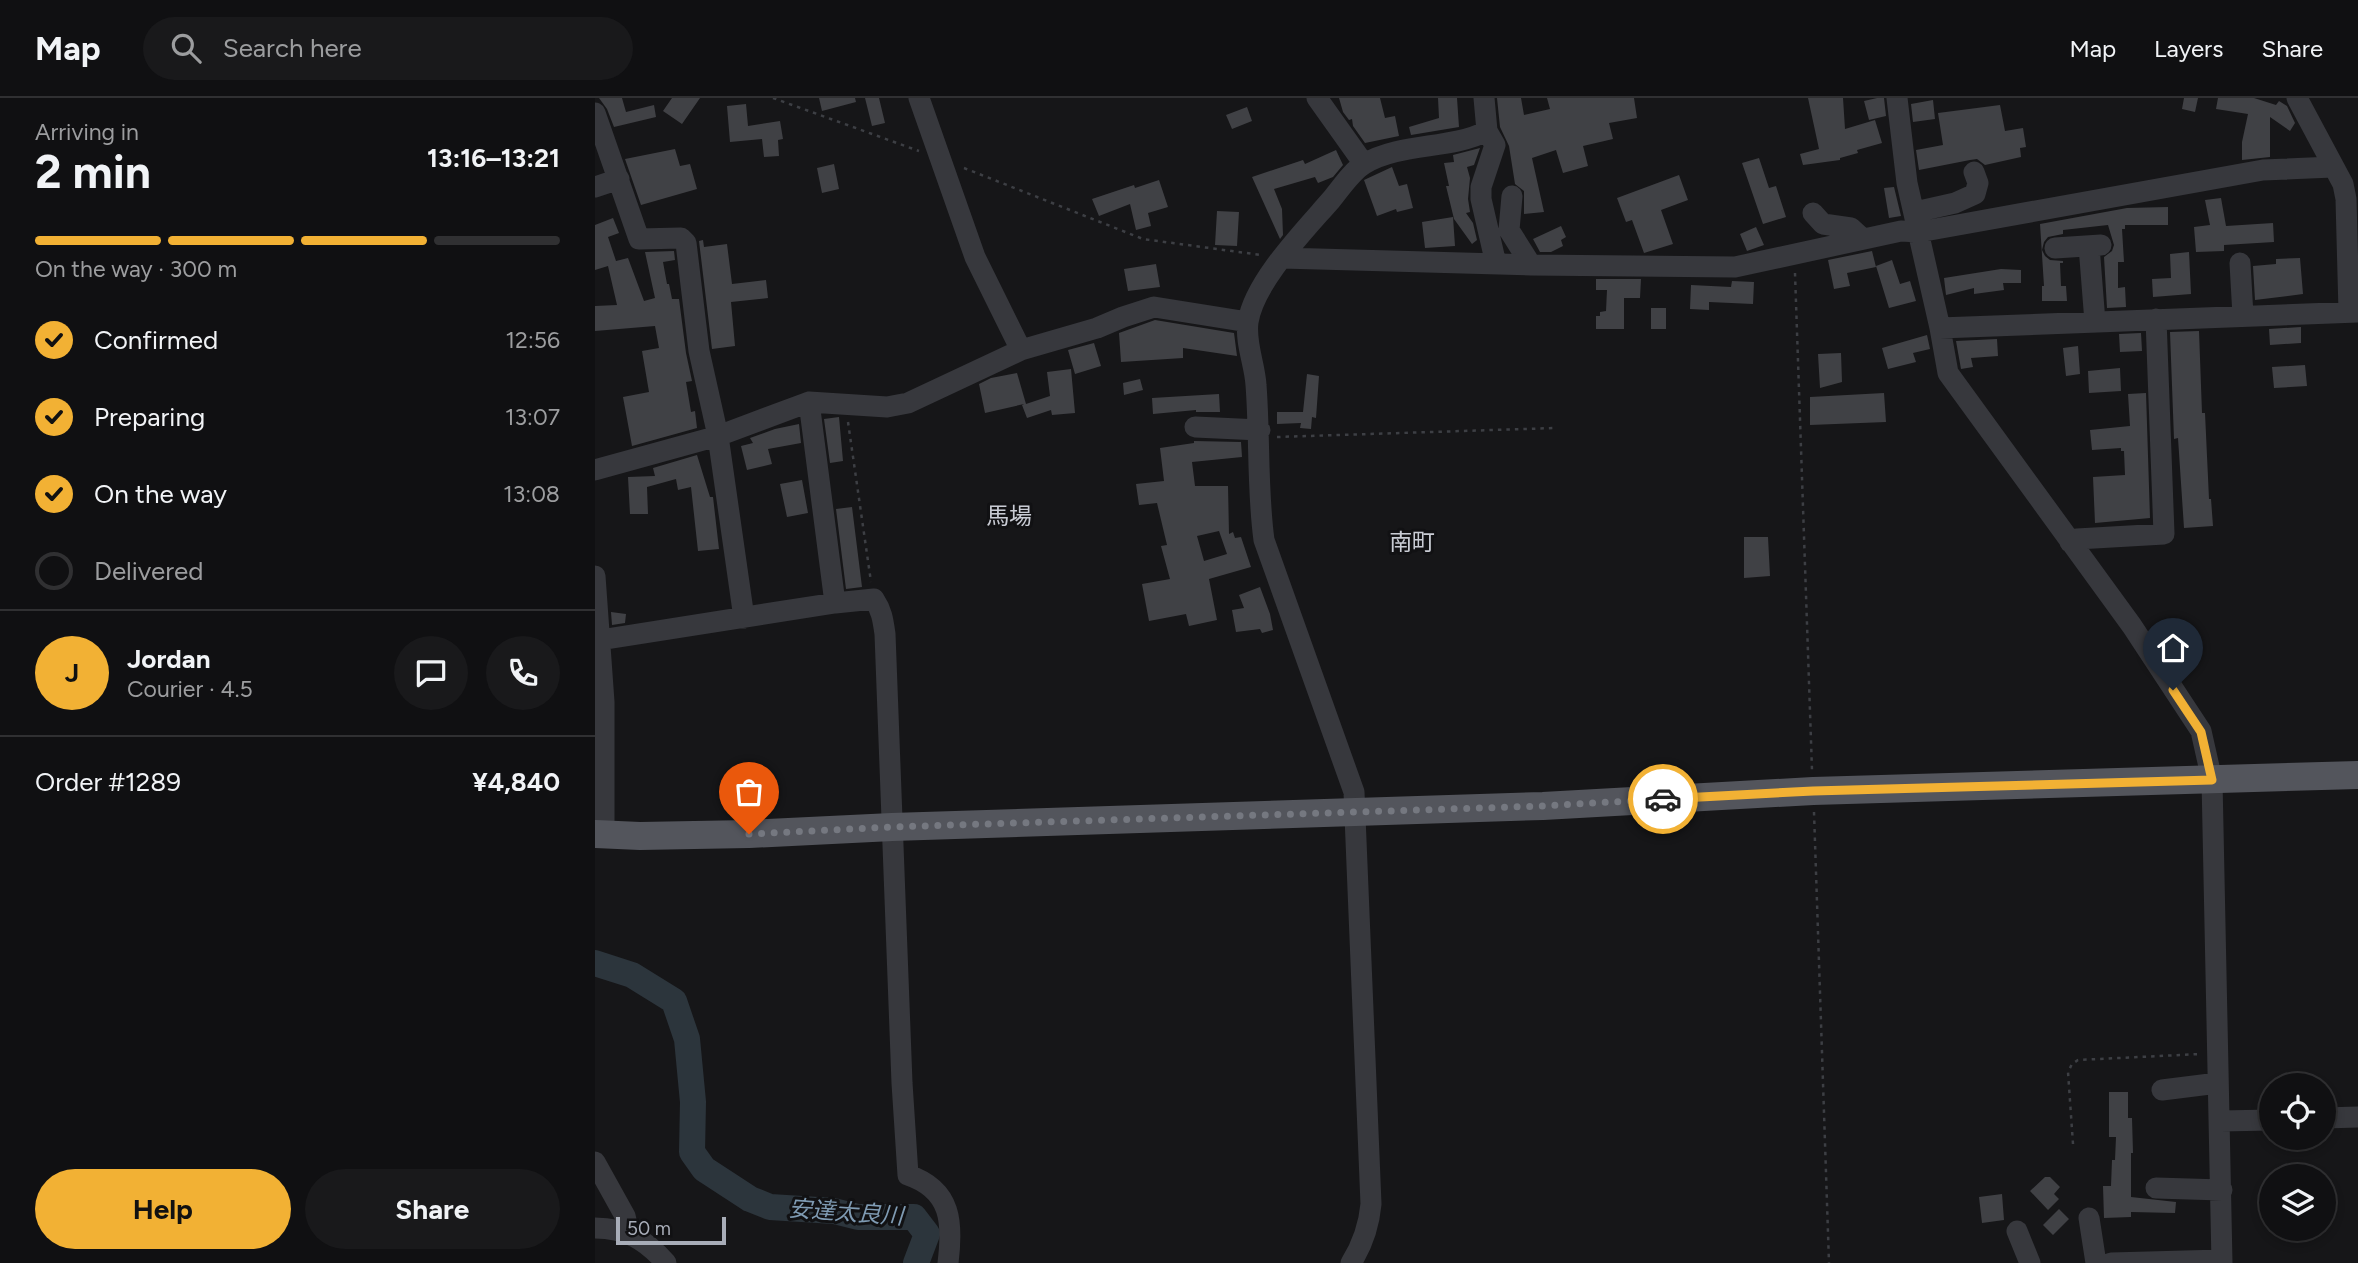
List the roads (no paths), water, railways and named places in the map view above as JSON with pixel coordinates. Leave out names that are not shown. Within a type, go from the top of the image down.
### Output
[{"type":"main road","points":[[600,835],[749,834],[1543,806],[1813,791],[2358,775]]},
{"type":"street","points":[[919,98],[975,257],[1021,350]]},
{"type":"street","points":[[1317,98],[1364,164]]},
{"type":"street","points":[[1483,98],[1487,131],[1495,145],[1481,187],[1481,199],[1496,264]]},
{"type":"street","points":[[1897,98],[1907,183],[1948,373],[2132,626],[2201,732],[2212,780],[2222,1262],[2111,1263]]},
{"type":"street","points":[[1940,328],[2353,312],[2343,184],[2306,104]]},
{"type":"street","points":[[595,113],[639,239],[681,238],[687,243],[699,351],[718,436],[744,618]]},
{"type":"street","points":[[1351,1263],[1365,1236],[1370,1221],[1371,1204],[1354,792],[1263,540],[1259,505],[1260,434],[1255,374],[1248,342],[1248,322],[1269,276],[1282,258],[1364,164],[1413,148],[1476,136],[1487,131]]},
{"type":"street","points":[[1917,222],[2263,170],[2333,167]]},
{"type":"street","points":[[1282,258],[1735,267],[1901,231],[1975,194],[1978,183],[1974,172]]},
{"type":"street","points":[[595,187],[619,179]]},
{"type":"street","points":[[1512,196],[1509,230],[1531,265]]},
{"type":"street","points":[[1813,213],[1823,224],[1851,228],[1863,239]]},
{"type":"street","points":[[2055,248],[2096,245],[2095,322]]},
{"type":"street","points":[[2240,262],[2243,316]]},
{"type":"street","points":[[595,470],[718,436],[809,402],[887,407],[908,403],[1021,350],[1097,328],[1154,307],[1248,322]]},
{"type":"street","points":[[2070,542],[2077,539],[2164,534],[2156,319]]},
{"type":"street","points":[[809,402],[835,603]]},
{"type":"street","points":[[1195,427],[1260,434]]},
{"type":"street","points":[[595,576],[600,640],[600,835]]},
{"type":"street","points":[[600,640],[874,599],[883,615],[908,1175],[923,1180],[940,1196],[952,1231],[948,1263]]},
{"type":"street","points":[[2162,1090],[2218,1083]]},
{"type":"street","points":[[2336,1118],[2358,1117]]},
{"type":"street","points":[[2221,1121],[2259,1119]]},
{"type":"street","points":[[595,1162],[625,1216],[629,1233]]},
{"type":"street","points":[[2157,1188],[2222,1190]]},
{"type":"street","points":[[2089,1218],[2095,1263]]},
{"type":"street","points":[[595,1228],[617,1229],[629,1233],[653,1248],[666,1263]]},
{"type":"street","points":[[2017,1231],[2030,1263]]},
{"type":"waterway","name":"安達太良川","points":[[595,963],[632,975],[674,1001],[687,1039],[693,1102],[692,1152],[704,1169],[750,1199],[770,1207],[834,1211],[858,1217],[914,1217],[927,1234],[916,1263]]},
{"type":"district","name":"馬場","points":[[1009,516]]},
{"type":"district","name":"南町","points":[[1412,542]]}]
